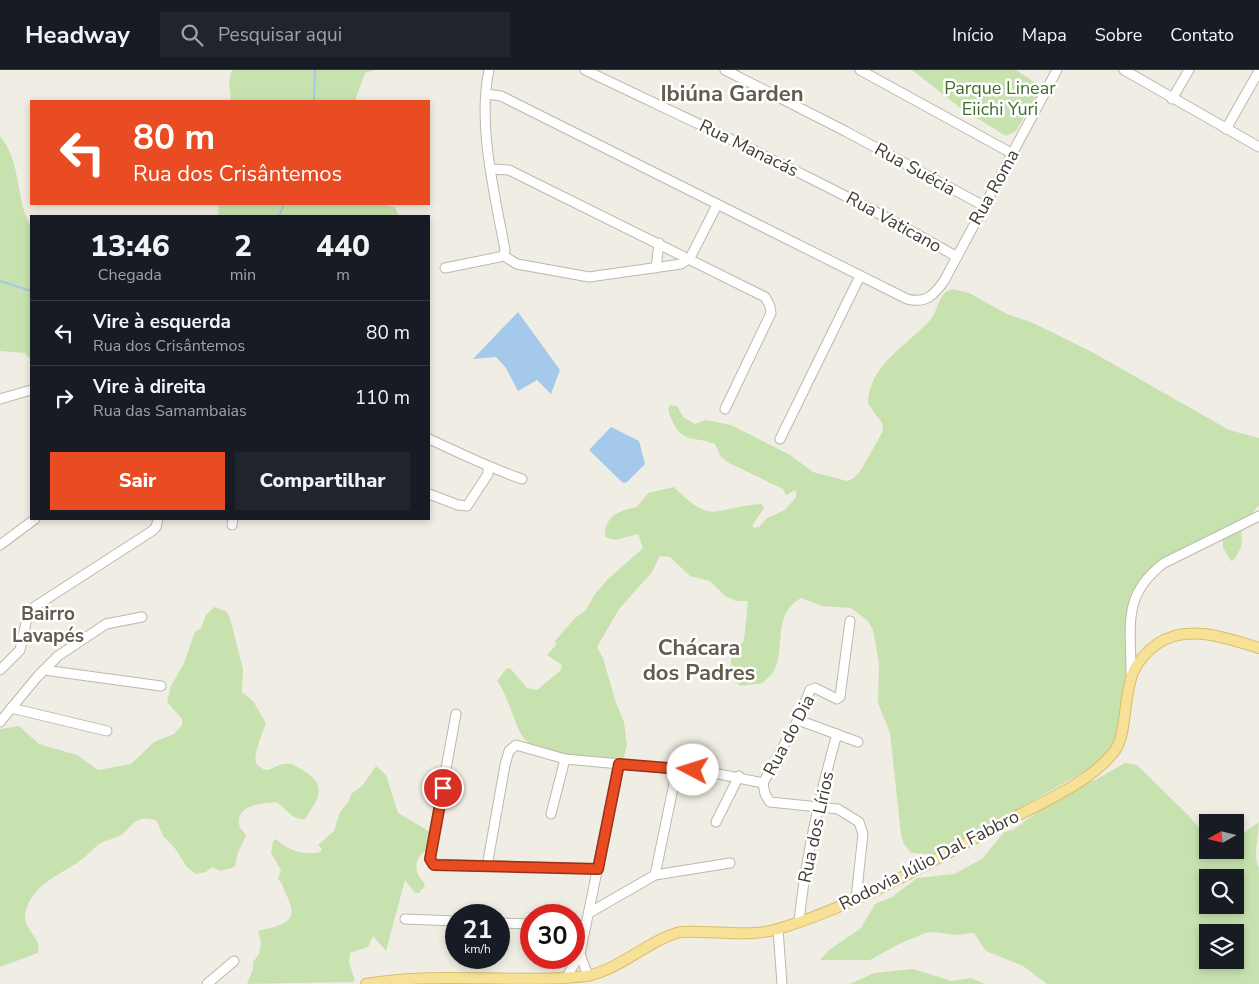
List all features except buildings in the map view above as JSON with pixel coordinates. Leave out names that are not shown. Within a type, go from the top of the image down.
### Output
[{"type":"main road","points":[[1131,672],[1156,645],[1180,634],[1196,633],[1259,648]]},
{"type":"main road","name":"Rodovia Júlio Dal Fabbro","points":[[366,984],[406,979],[503,983],[588,976],[620,963],[668,935],[680,932],[759,933],[778,929],[856,898],[886,885],[1059,794],[1097,768],[1116,749],[1122,733],[1131,672]]},
{"type":"street","points":[[489,70],[486,94],[491,169],[505,250],[504,256]]},
{"type":"street","name":"Rua Manacás","points":[[585,70],[831,188]]},
{"type":"street","name":"Rua Suécia","points":[[725,70],[845,131],[984,206]]},
{"type":"street","points":[[860,70],[1013,154]]},
{"type":"street","name":"Rua Roma","points":[[860,276],[907,299],[926,300],[936,294],[1057,70]]},
{"type":"street","points":[[1124,70],[1259,147]]},
{"type":"street","points":[[1172,99],[1189,70]]},
{"type":"street","points":[[1226,129],[1259,71]]},
{"type":"street","points":[[486,94],[501,96],[860,276],[780,439]]},
{"type":"street","points":[[491,169],[510,170],[763,295],[770,306],[771,313],[725,409]]},
{"type":"street","name":"Rua Vaticano","points":[[831,188],[890,218],[956,257]]},
{"type":"street","points":[[445,268],[504,256],[517,264],[589,277],[681,264],[690,258],[717,205]]},
{"type":"street","points":[[656,268],[660,243]]},
{"type":"street","points":[[0,399],[30,390]]},
{"type":"street","points":[[430,440],[474,458],[488,467],[522,479]]},
{"type":"street","points":[[430,494],[458,506],[468,506],[488,474],[488,467]]},
{"type":"street","points":[[1131,672],[1131,611],[1141,584],[1164,563],[1259,516]]},
{"type":"street","points":[[0,545],[33,520]]},
{"type":"street","points":[[0,670],[20,650],[30,609],[152,531],[156,527],[158,520]]},
{"type":"street","points":[[0,722],[58,656],[106,624],[142,617]]},
{"type":"street","name":"Rua do Dia","points":[[487,866],[504,765],[512,746],[520,745],[565,759],[739,776],[763,782],[798,720],[812,688],[837,699],[840,697],[850,620]]},
{"type":"street","points":[[44,670],[161,686]]},
{"type":"street","points":[[11,708],[107,731]]},
{"type":"street","points":[[456,714],[430,859],[434,865],[598,869]]},
{"type":"street","points":[[798,720],[858,742]]},
{"type":"street","name":"Rua dos Lírios","points":[[799,921],[804,876],[817,806],[837,734]]},
{"type":"street","points":[[551,814],[565,759]]},
{"type":"street","points":[[585,931],[619,764]]},
{"type":"street","points":[[655,875],[677,769]]},
{"type":"street","points":[[716,822],[739,776]]},
{"type":"street","points":[[763,782],[765,794],[770,802],[838,809],[854,817],[862,827],[856,898]]},
{"type":"street","points":[[589,913],[655,875],[730,862]]},
{"type":"street","points":[[405,919],[445,921]]},
{"type":"street","points":[[778,929],[782,984]]},
{"type":"street","points":[[207,984],[234,961]]},
{"type":"street","points":[[585,968],[588,976]]},
{"type":"street","points":[[566,978],[571,969]]},
{"type":"green space","points":[[232,70],[375,70],[365,73],[355,100],[231,100],[229,81]]},
{"type":"green space","name":"Parque Linear Eiichi Yuri","points":[[912,70],[1016,70],[1042,87],[1016,131],[1006,136],[959,107]]},
{"type":"green space","points":[[0,136],[12,157],[22,205],[30,225],[30,359],[25,353],[0,351]]},
{"type":"green space","points":[[219,205],[384,205],[395,207],[398,215],[218,215]]},
{"type":"green space","points":[[953,289],[969,293],[1007,314],[1033,323],[1092,352],[1229,430],[1259,438],[1259,505],[1240,527],[1242,544],[1234,560],[1231,561],[1223,548],[1223,538],[1197,546],[1156,573],[1140,591],[1131,628],[1136,662],[1117,742],[1096,765],[937,855],[911,853],[904,844],[901,835],[890,733],[878,703],[879,663],[873,630],[868,621],[851,608],[822,606],[801,598],[786,613],[781,631],[777,661],[773,672],[763,683],[740,686],[732,679],[731,658],[744,640],[748,601],[736,601],[725,596],[710,581],[690,576],[670,557],[660,556],[652,572],[619,609],[597,647],[603,658],[616,703],[624,722],[627,745],[622,764],[567,757],[539,749],[528,742],[521,734],[504,692],[497,681],[506,669],[510,668],[527,688],[537,690],[561,670],[562,665],[547,655],[556,645],[555,641],[575,618],[585,611],[595,594],[608,579],[643,548],[638,534],[615,540],[605,537],[607,524],[614,516],[624,510],[637,507],[648,493],[674,487],[687,500],[707,511],[715,512],[762,504],[764,508],[752,526],[755,528],[760,526],[767,518],[785,510],[796,497],[796,490],[786,495],[783,489],[729,463],[721,457],[715,444],[690,438],[680,433],[669,414],[670,405],[677,406],[683,417],[695,424],[706,420],[731,425],[790,455],[813,472],[847,481],[854,478],[861,470],[883,431],[882,423],[868,404],[870,390],[875,378],[891,357],[931,319],[944,294]]},
{"type":"green space","points":[[214,607],[226,611],[230,618],[243,669],[242,692],[253,701],[266,723],[257,749],[256,763],[266,770],[282,764],[290,764],[312,777],[319,788],[313,806],[305,819],[296,818],[277,802],[259,804],[247,808],[240,817],[239,825],[246,836],[238,852],[235,867],[220,871],[212,867],[206,872],[196,874],[187,867],[174,847],[163,836],[157,821],[139,820],[121,835],[99,844],[85,857],[51,879],[36,892],[30,900],[25,917],[28,928],[39,947],[38,953],[0,967],[0,729],[19,726],[39,744],[77,755],[98,770],[131,764],[154,742],[174,734],[182,725],[182,719],[167,702],[171,686],[184,663],[195,632],[201,628],[206,615]]},
{"type":"green space","points":[[1125,763],[1137,765],[1199,828],[1199,859],[1244,859],[1244,833],[1259,822],[1256,857],[1259,868],[1259,984],[1047,984],[1023,966],[986,951],[974,933],[955,935],[935,932],[925,933],[897,945],[870,960],[820,960],[829,950],[861,928],[875,904],[892,897],[917,878],[954,874],[982,859],[1004,832],[1013,830],[1047,805],[1066,797],[1069,791],[1084,783],[1095,780]]},
{"type":"green space","points":[[376,766],[386,775],[398,813],[432,833],[434,846],[419,857],[416,866],[425,886],[419,893],[415,893],[405,880],[386,951],[373,936],[368,947],[350,953],[349,963],[355,980],[353,982],[247,984],[253,969],[253,962],[259,954],[261,943],[258,931],[286,922],[290,918],[291,913],[291,906],[278,879],[281,870],[271,853],[273,841],[276,839],[285,846],[302,853],[320,852],[322,849],[318,845],[334,831],[340,812],[349,801],[351,794],[362,786]]},
{"type":"green space","points":[[913,969],[952,981],[971,978],[985,984],[850,984],[874,973]]},
{"type":"water","points":[[518,312],[560,370],[551,394],[537,380],[518,391],[506,368],[496,357],[473,359]]},
{"type":"water","points":[[611,427],[639,441],[645,464],[627,482],[623,483],[589,450]]},
{"type":"waterway","points":[[314,100],[315,70]]},
{"type":"waterway","points":[[279,215],[284,205]]},
{"type":"waterway","points":[[0,281],[30,291]]},
{"type":"district","name":"Ibiúna Garden","points":[[732,93]]},
{"type":"district","name":"Bairro Lavapés","points":[[48,624]]},
{"type":"district","name":"Chácara dos Padres","points":[[699,660]]},
{"type":"route","points":[[443,788],[430,859],[432,864],[598,869],[619,764],[693,770]]}]
